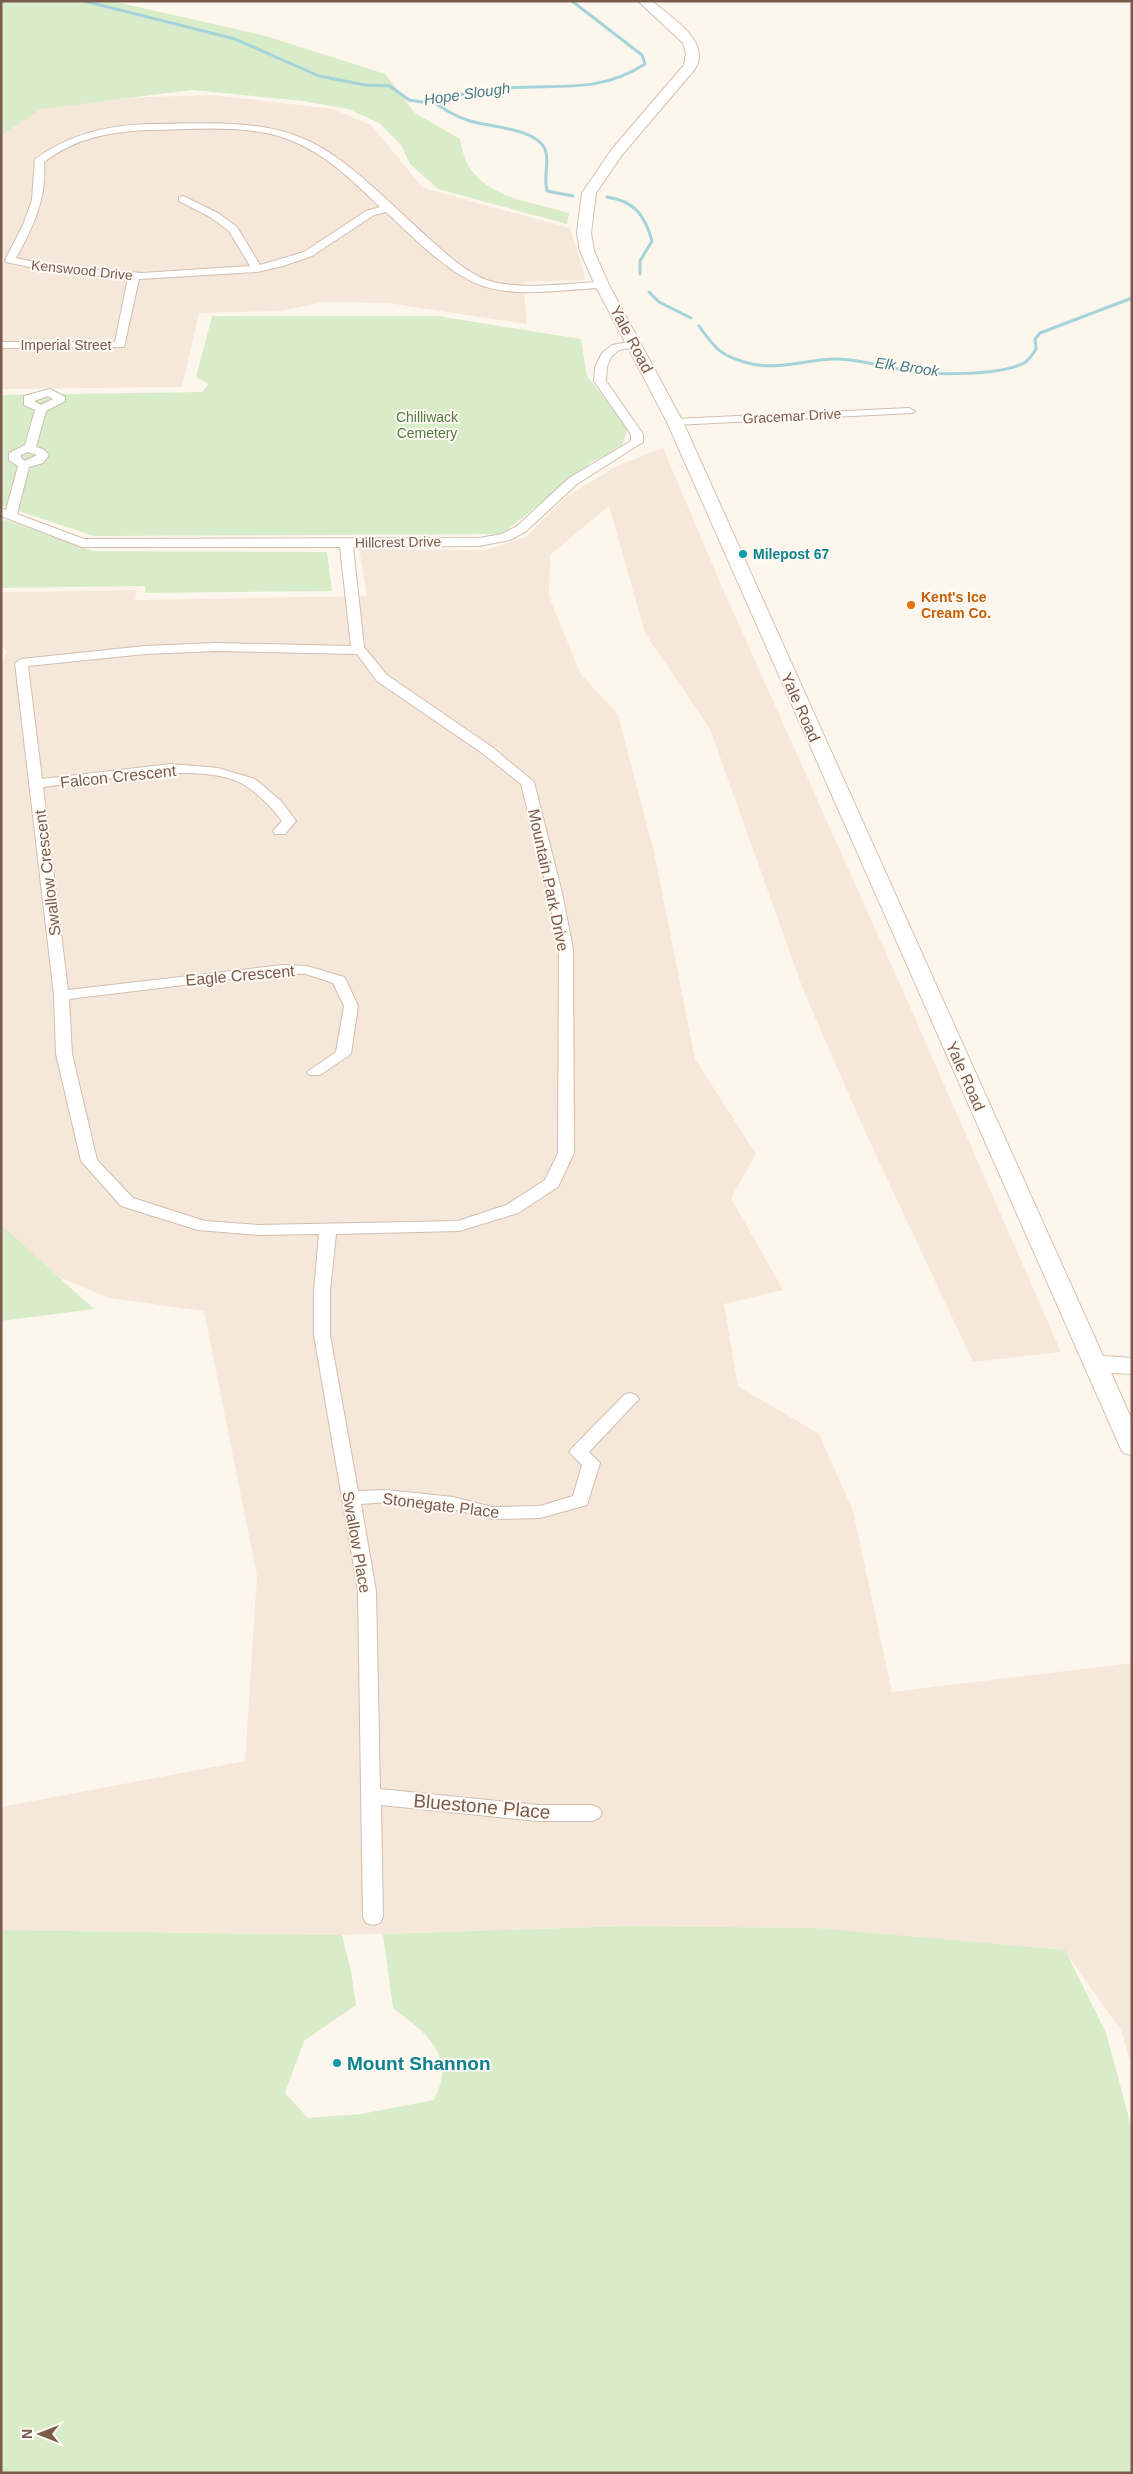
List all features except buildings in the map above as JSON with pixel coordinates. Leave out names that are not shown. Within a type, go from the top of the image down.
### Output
[{"type":"main road","name":"Yale Road","points":[[644,1],[689,41],[693,53],[690,66],[617,152],[589,193],[586,204],[584,233],[587,251],[602,285],[675,422],[1132,1447]]},
{"type":"main road","points":[[1096,1364],[1132,1366]]},
{"type":"street","name":"Kenswood Drive","points":[[388,208],[370,213],[308,254],[257,269],[134,276],[53,269],[10,260],[28,228],[41,183],[39,161],[52,150],[105,129],[226,127],[255,129],[287,135],[316,149],[388,208],[463,272],[488,284],[516,287],[602,285]]},
{"type":"street","points":[[183,199],[214,215],[233,229],[257,269]]},
{"type":"street","name":"Imperial Street","points":[[1,345],[120,345],[134,276]]},
{"type":"street","name":"Hillcrest Drive","points":[[6,514],[82,543],[479,542],[506,537],[520,529],[573,481],[637,442],[637,434],[600,381],[601,367],[606,355],[616,347],[635,344]]},
{"type":"street","points":[[6,514],[24,465],[39,460],[43,454],[30,448],[41,409]]},
{"type":"street","name":"Gracemar Drive","points":[[675,422],[909,411]]},
{"type":"street","name":"Mountain Park Drive","points":[[328,1228],[459,1226],[512,1210],[552,1183],[566,1153],[566,949],[555,893],[527,782],[487,750],[382,678],[358,646],[346,543]]},
{"type":"street","name":"Swallow Crescent","points":[[328,1228],[258,1230],[204,1226],[127,1202],[89,1161],[64,1054],[61,995],[20,663],[145,650],[216,646],[361,650]]},
{"type":"street","name":"Falcon Crescent","points":[[36,784],[171,768],[218,772],[250,782],[276,804],[289,821],[280,831]]},
{"type":"street","name":"Eagle Crescent","points":[[61,995],[283,969],[307,970],[339,980],[351,1006],[343,1054],[315,1072]]},
{"type":"street","name":"Swallow Place","points":[[328,1228],[321,1318],[367,1591],[373,1917]]},
{"type":"street","name":"Stonegate Place","points":[[350,1498],[396,1497],[453,1503],[492,1513],[540,1512],[581,1500],[591,1463],[578,1452],[630,1400]]},
{"type":"street","name":"Bluestone Place","points":[[372,1796],[538,1813],[592,1813]]},
{"type":"shaded area","points":[[213,95],[333,109],[371,125],[423,188],[570,228],[586,280],[523,282],[527,324],[388,303],[324,302],[281,311],[199,313],[182,387],[1,389],[1,126],[37,106],[147,97]]},
{"type":"shaded area","points":[[663,448],[722,587],[907,1000],[1061,1352],[973,1362],[868,1138],[804,992],[710,729],[645,633],[609,506],[550,555],[549,596],[580,673],[618,715],[654,852],[695,1059],[756,1154],[731,1198],[783,1290],[724,1304],[738,1386],[819,1434],[853,1511],[892,1692],[1132,1663],[1132,2068],[1121,2030],[1064,1950],[817,1928],[627,1926],[342,1935],[1,1930],[1,1807],[245,1761],[257,1576],[204,1311],[109,1298],[1,1253],[1,664],[7,651],[1,646],[1,592],[137,590],[135,600],[367,596],[359,549],[486,550],[526,537],[566,497],[617,466]]},
{"type":"green space","points":[[1,1],[112,1],[266,36],[385,74],[415,113],[460,139],[468,165],[487,185],[513,198],[569,213],[567,224],[438,189],[410,164],[401,145],[379,123],[348,109],[303,101],[192,90],[41,109],[1,135]]},
{"type":"green space","name":"Chilliwack Cemetery","points":[[212,316],[437,316],[581,339],[587,376],[628,428],[621,449],[593,461],[502,534],[94,536],[1,505],[1,395],[202,392],[209,384],[196,377]]},
{"type":"green space","points":[[6,520],[92,551],[327,552],[332,591],[145,593],[145,586],[1,588],[1,521]]},
{"type":"green space","points":[[1,1225],[94,1309],[1,1321]]},
{"type":"green space","points":[[627,1926],[817,1928],[1065,1950],[1106,2033],[1132,2129],[1132,2473],[1,2473],[1,1930],[342,1935],[351,1971],[356,2005],[304,2041],[285,2093],[308,2118],[361,2114],[434,2100],[440,2084],[442,2070],[440,2058],[435,2047],[427,2037],[393,2008],[383,1934]]},
{"type":"waterway","name":"Hope Slough","points":[[84,1],[235,39],[319,76],[365,85],[390,86],[409,100],[422,102],[495,89],[594,84],[611,80],[645,64],[642,55],[572,1]]},
{"type":"waterway","name":"Elk Brook","points":[[432,101],[465,119],[522,132],[540,142],[546,154],[547,191],[573,196]]},
{"type":"waterway","name":"Elk Brook","points":[[607,197],[631,206],[646,224],[652,241],[640,261],[640,274]]},
{"type":"waterway","name":"Elk Brook","points":[[649,292],[659,302],[691,318]]},
{"type":"waterway","name":"Elk Brook","points":[[699,326],[715,347],[727,355],[763,366],[836,359],[854,360],[907,371],[949,374],[983,372],[1013,367],[1024,363],[1036,349],[1035,339],[1040,333],[1132,298]]},
{"type":"place","name":"Milepost 67","points":[[743,554]]},
{"type":"place","name":"Kent's Ice Cream Co.","points":[[911,605]]},
{"type":"place","name":"Mount Shannon","points":[[337,2063]]}]
